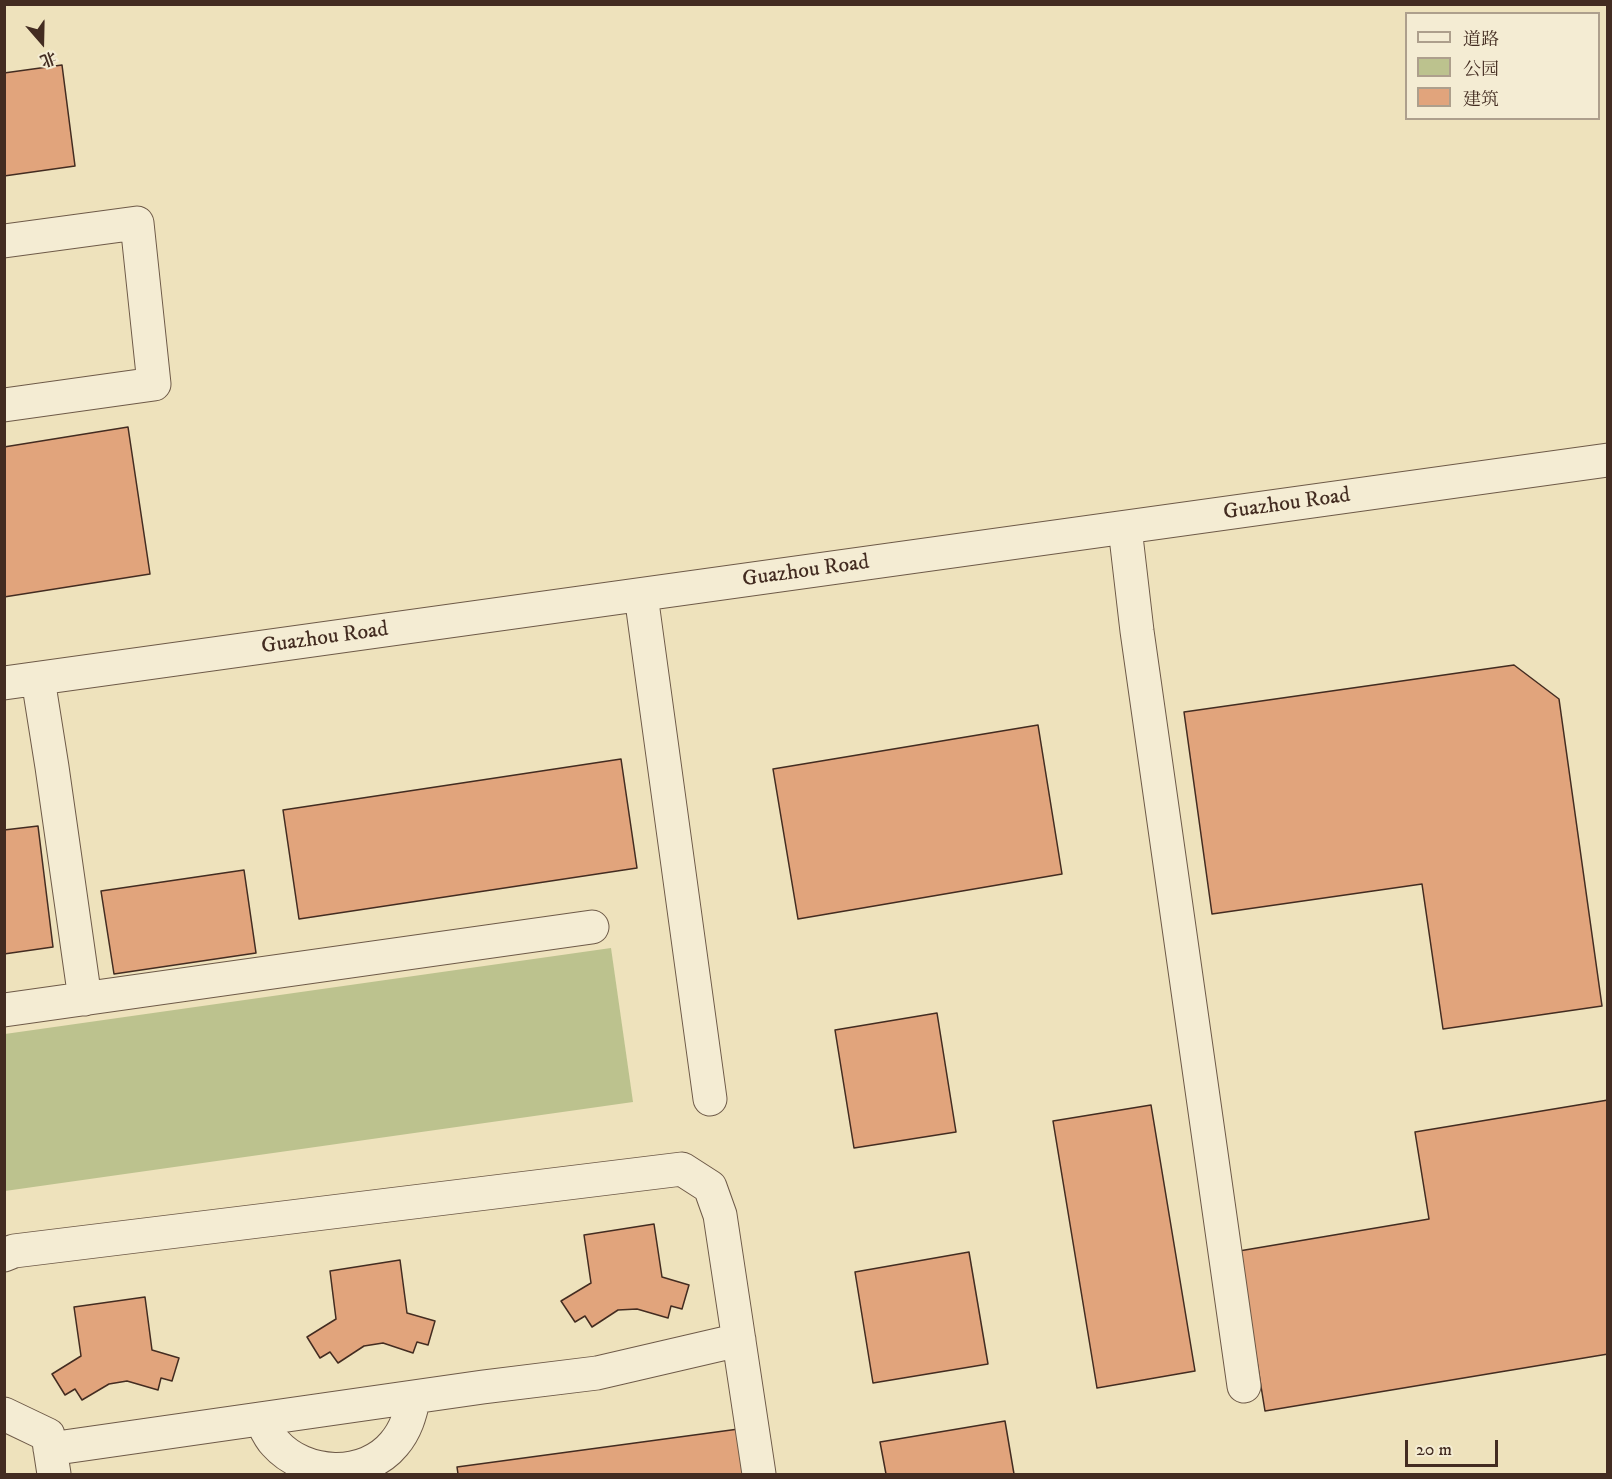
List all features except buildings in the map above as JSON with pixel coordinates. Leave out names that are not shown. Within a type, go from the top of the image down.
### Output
[{"type":"street","points":[[4,241],[137,223],[154,384],[4,405]]},
{"type":"street","name":"Guazhou Road","points":[[4,683],[1608,460]]},
{"type":"street","points":[[1125,528],[1137,631],[1244,1386]]},
{"type":"street","points":[[641,595],[710,1099]]},
{"type":"street","points":[[38,679],[85,999]]},
{"type":"street","points":[[4,1010],[592,927]]},
{"type":"street","points":[[4,1255],[14,1251],[682,1169],[710,1187],[720,1215],[759,1474]]},
{"type":"street","points":[[4,1414],[48,1435],[52,1462],[261,1419],[597,1373],[739,1340]]},
{"type":"street","points":[[261,1419],[274,1443],[294,1460],[319,1470],[377,1468],[408,1423],[414,1397]]},
{"type":"green space","points":[[611,948],[633,1102],[5,1191],[5,1034]]}]
